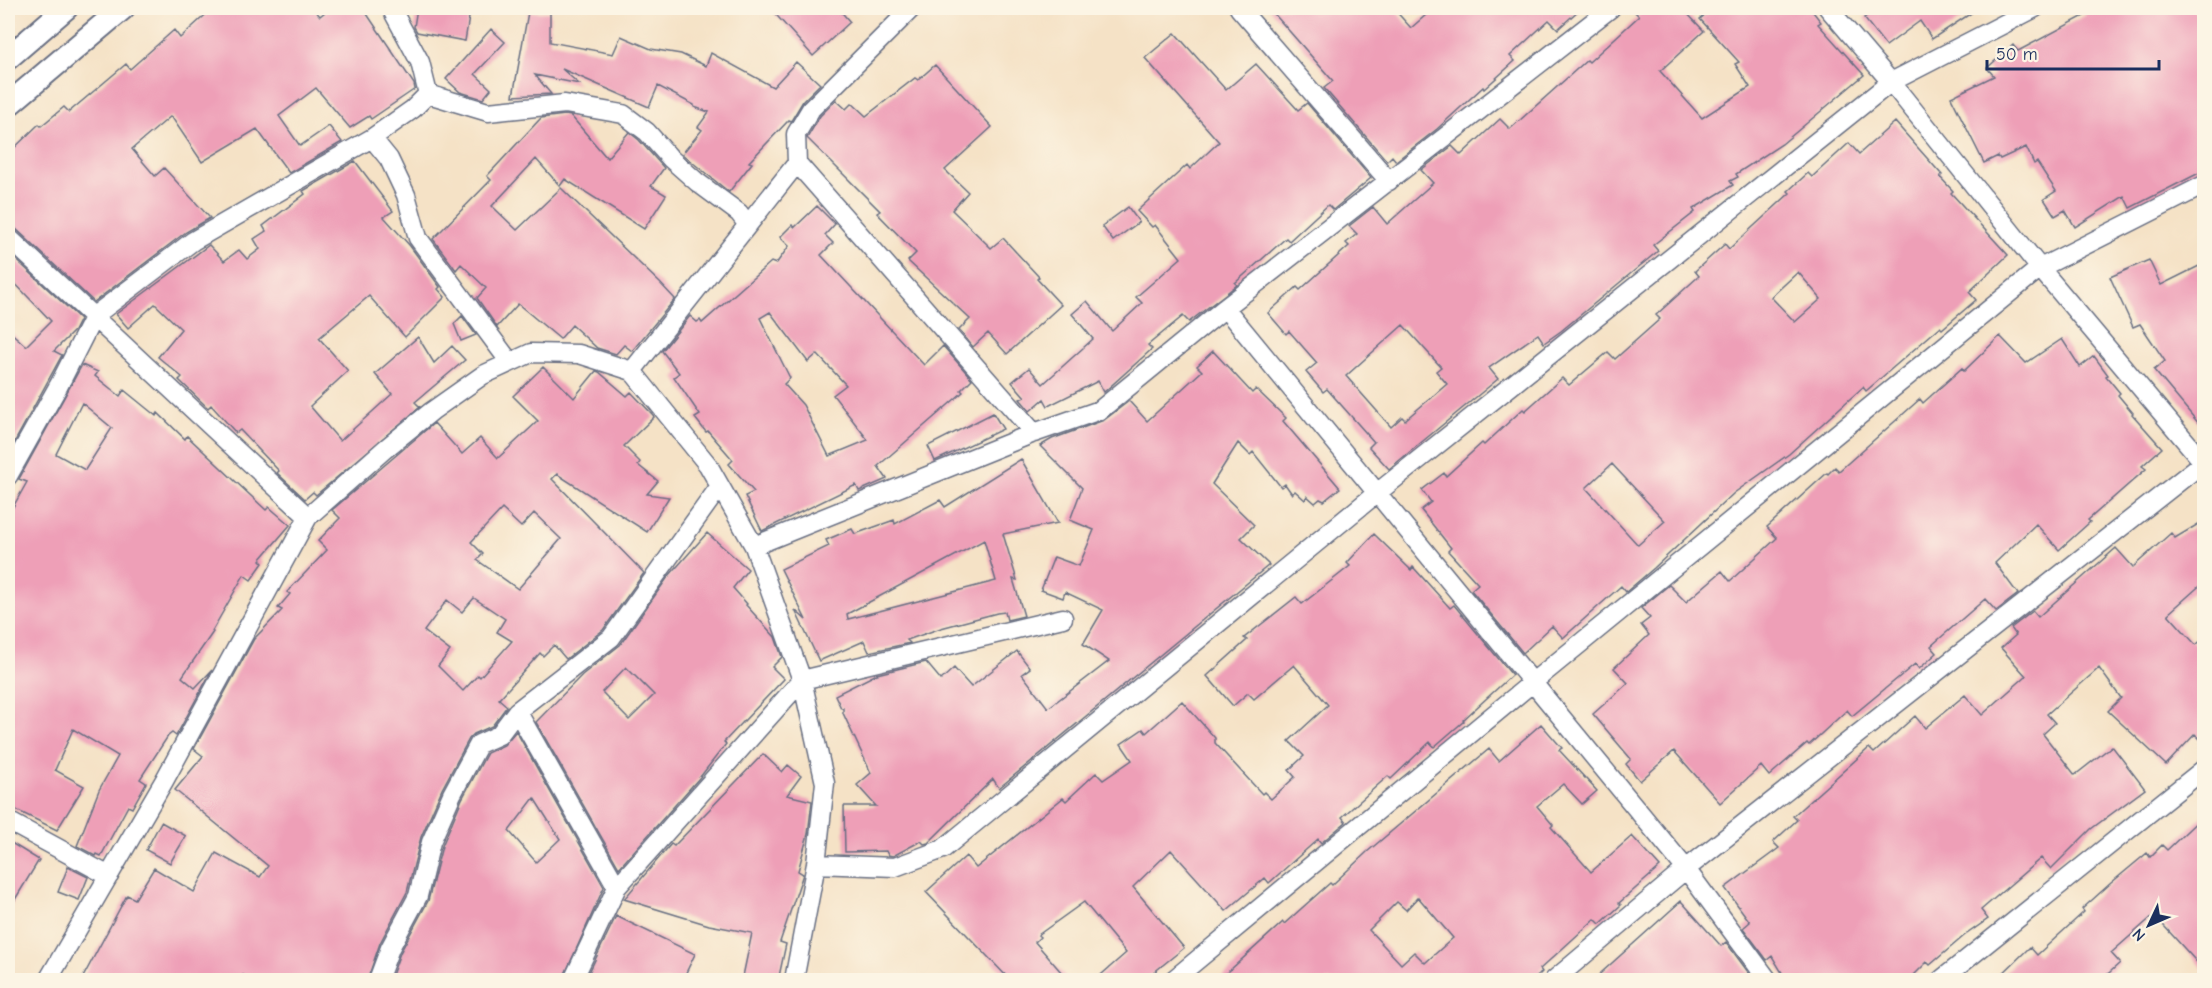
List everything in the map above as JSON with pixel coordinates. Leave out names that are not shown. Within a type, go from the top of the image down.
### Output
[{"type":"street","points":[[8,58],[66,8]]},
{"type":"street","points":[[8,105],[123,8]]},
{"type":"street","points":[[391,8],[420,63],[428,94]]},
{"type":"street","points":[[1239,8],[1389,181]]},
{"type":"street","points":[[754,546],[1034,433],[1100,410],[1225,308],[1611,8]]},
{"type":"street","points":[[1554,981],[1686,869],[2204,462],[2040,268],[1891,82],[1828,8]]},
{"type":"street","points":[[816,864],[895,867],[943,849],[1377,493],[1891,82],[2035,8]]},
{"type":"street","points":[[632,371],[796,163],[796,134],[812,109],[907,9]]},
{"type":"street","points":[[8,476],[59,385],[94,316],[193,241],[372,138],[413,109],[428,94]]},
{"type":"street","points":[[428,94],[488,112],[565,104],[623,114],[647,132],[688,174],[739,213],[748,225]]},
{"type":"street","points":[[372,138],[389,159],[406,195],[418,238],[509,361]]},
{"type":"street","points":[[796,163],[1034,433]]},
{"type":"street","points":[[1173,981],[1533,682],[2040,268],[2205,185]]},
{"type":"street","points":[[8,237],[308,517]]},
{"type":"street","points":[[1225,308],[1686,869],[1768,981]]},
{"type":"street","points":[[48,981],[164,782],[308,517],[432,411],[483,375],[509,361],[531,353],[579,354],[632,371],[708,465],[754,546],[802,680],[825,783],[816,864],[794,981]]},
{"type":"street","points":[[378,981],[390,948],[418,897],[431,842],[462,773],[479,744],[499,735],[517,711],[610,638],[720,486]]},
{"type":"street","points":[[573,981],[617,887],[802,680],[1063,618]]},
{"type":"street","points":[[517,711],[617,887]]},
{"type":"street","points":[[1941,981],[2205,769]]},
{"type":"street","points":[[8,821],[109,876]]},
{"type":"building","points":[[213,8],[313,8],[320,16],[330,8],[363,8],[414,84],[415,89],[371,119],[369,116],[350,128],[316,88],[279,116],[300,146],[329,126],[342,142],[289,173],[257,129],[202,162],[171,116],[132,149],[155,176],[164,168],[210,218],[186,232],[94,302],[16,229],[8,226],[8,154],[39,124],[41,126],[64,107],[69,112],[126,64],[130,69],[174,30],[180,38]]},
{"type":"building","points":[[417,8],[453,8],[470,11],[465,41],[417,32],[414,27]]},
{"type":"building","points":[[770,8],[838,8],[850,22],[813,56]]},
{"type":"building","points":[[1269,8],[1393,8],[1411,28],[1434,8],[1581,8],[1558,29],[1549,20],[1510,56],[1515,61],[1484,89],[1483,87],[1437,129],[1396,161],[1392,156],[1387,161],[1324,88],[1333,81]]},
{"type":"building","points":[[1631,8],[1682,8],[1704,31],[1660,71],[1702,118],[1750,87],[1735,64],[1739,62],[1700,19],[1713,8],[1810,8],[1821,22],[1818,24],[1864,75],[1782,144],[1736,174],[1738,177],[1730,181],[1733,185],[1693,209],[1695,212],[1653,245],[1658,251],[1561,331],[1544,343],[1538,334],[1489,368],[1498,379],[1389,469],[1369,447],[1374,442],[1327,389],[1323,392],[1306,372],[1317,363],[1289,331],[1286,334],[1268,313],[1297,287],[1300,290],[1349,246],[1346,243],[1357,234],[1349,226],[1373,207],[1387,224],[1433,183],[1421,170],[1452,146],[1461,155],[1500,119],[1510,129],[1639,16]],"holes":[[[1403,325],[1441,367],[1436,371],[1447,384],[1405,420],[1402,417],[1391,427],[1346,376]]]},
{"type":"building","points":[[1878,8],[1979,8],[1932,39],[1920,21],[1886,46],[1864,18]]},
{"type":"building","points":[[2083,8],[2193,8],[2205,29],[2205,170],[2130,208],[2124,196],[2075,227],[2065,210],[2055,216],[2044,199],[2056,191],[2037,162],[2034,164],[2026,147],[2000,159],[1998,156],[1984,163],[1951,97],[1994,76],[1987,68],[2013,45],[2018,51],[2086,15]]},
{"type":"building","points":[[528,12],[550,12],[550,42],[613,54],[621,36],[651,49],[681,54],[706,66],[711,53],[773,87],[796,62],[820,84],[803,101],[791,121],[789,120],[749,162],[752,163],[729,192],[682,154],[702,130],[698,127],[709,112],[694,107],[658,86],[649,107],[562,69],[579,84],[535,75],[551,94],[513,96]]},
{"type":"building","points":[[491,29],[505,42],[475,74],[491,89],[483,99],[460,92],[446,79]]},
{"type":"building","points":[[1175,33],[1226,90],[1256,64],[1298,110],[1307,103],[1371,178],[1333,210],[1328,205],[1289,241],[1286,238],[1235,283],[1237,285],[1189,322],[1183,316],[1148,345],[1152,349],[1104,392],[1098,381],[1048,406],[1044,399],[1030,411],[1020,399],[1025,397],[1012,382],[1029,368],[1043,384],[1093,339],[1072,314],[1087,301],[1112,331],[1142,303],[1136,297],[1181,258],[1155,225],[1152,227],[1137,211],[1187,165],[1190,169],[1219,142],[1145,58]]},
{"type":"building","points":[[935,65],[992,127],[945,170],[968,192],[952,210],[991,248],[1003,238],[1061,305],[1007,354],[988,333],[973,347],[959,330],[970,319],[908,261],[916,253],[877,213],[880,211],[807,138],[820,116],[836,100],[846,109],[852,103],[866,116],[915,78],[918,80]]},
{"type":"building","points":[[571,116],[607,158],[629,132],[664,168],[651,186],[666,195],[644,229],[565,179],[560,186],[536,159],[492,206],[517,230],[561,188],[660,283],[675,299],[632,351],[624,345],[616,354],[597,348],[572,325],[560,339],[518,304],[497,327],[477,298],[486,288],[461,264],[456,270],[433,239],[491,180],[487,176],[541,118]]},
{"type":"building","points":[[1895,122],[1942,175],[1940,177],[1953,191],[1951,193],[2008,255],[1969,292],[1976,300],[1942,329],[1940,327],[1866,391],[1863,387],[1789,454],[1734,493],[1626,592],[1621,586],[1563,638],[1552,626],[1523,653],[1471,590],[1478,584],[1448,551],[1451,548],[1421,510],[1431,502],[1422,490],[1444,473],[1446,476],[1482,443],[1484,445],[1523,409],[1525,411],[1562,378],[1569,385],[1608,352],[1615,359],[1660,319],[1656,315],[1699,276],[1695,271],[1725,244],[1729,249],[1790,193],[1788,191],[1808,173],[1812,177],[1849,143],[1859,154]],"holes":[[[1798,272],[1821,299],[1795,322],[1771,297]],[[1612,464],[1665,521],[1638,545],[1586,488]]]},
{"type":"building","points":[[355,161],[393,211],[384,217],[410,246],[445,297],[405,337],[369,296],[319,338],[348,371],[310,406],[340,441],[392,394],[375,374],[418,337],[434,363],[452,346],[465,360],[415,402],[420,407],[316,495],[313,492],[305,499],[277,473],[279,471],[240,430],[236,433],[211,405],[208,408],[179,380],[182,377],[158,357],[181,329],[155,304],[128,328],[116,314],[209,245],[224,261],[239,250],[247,259],[260,249],[254,239],[266,231],[263,226],[305,194],[303,191]]},
{"type":"building","points":[[817,206],[835,224],[825,235],[833,243],[821,255],[924,365],[943,346],[972,379],[961,390],[963,392],[878,466],[887,479],[859,491],[856,485],[762,531],[745,496],[754,492],[729,464],[733,460],[695,418],[700,415],[674,377],[679,373],[662,351],[690,316],[702,323],[771,262],[776,264],[789,246],[780,237],[792,225],[795,227]],"holes":[[[770,312],[808,362],[817,354],[846,385],[833,395],[868,440],[829,456],[803,405],[784,384],[790,378],[760,318]]]},
{"type":"building","points":[[1128,207],[1139,222],[1113,241],[1102,226]]},
{"type":"building","points":[[8,252],[80,319],[74,331],[54,351],[62,355],[8,454],[8,330],[26,346],[51,321],[8,276]]},
{"type":"building","points":[[2149,260],[2161,285],[2205,263],[2205,431],[2154,370],[2165,361],[2140,324],[2133,327],[2110,277]]},
{"type":"building","points":[[462,316],[476,335],[461,341],[454,324]]},
{"type":"building","points":[[2000,336],[2026,363],[2062,339],[2080,367],[2094,356],[2132,414],[2162,448],[2142,466],[2146,469],[2088,520],[2090,522],[2059,550],[2036,524],[1995,563],[2018,594],[1996,611],[1985,599],[1931,646],[1937,653],[1919,669],[1915,664],[1852,716],[1847,710],[1809,745],[1807,743],[1769,776],[1761,766],[1720,803],[1674,751],[1640,781],[1626,764],[1631,759],[1593,714],[1628,683],[1614,668],[1649,635],[1641,625],[1650,618],[1641,608],[1669,585],[1686,602],[1722,571],[1730,581],[1777,538],[1767,527],[1827,473],[1835,467],[1839,471],[1920,399],[1923,403],[1962,368],[1964,371]]},
{"type":"building","points":[[1213,351],[1252,393],[1256,389],[1286,418],[1283,421],[1340,488],[1324,501],[1320,499],[1315,503],[1307,496],[1305,500],[1295,491],[1292,494],[1285,484],[1281,487],[1253,452],[1250,455],[1238,443],[1212,484],[1254,525],[1241,538],[1269,565],[999,788],[993,779],[928,843],[924,844],[921,841],[893,856],[888,855],[886,851],[845,852],[844,806],[876,806],[857,785],[871,773],[843,713],[843,708],[835,695],[877,674],[926,662],[941,680],[954,668],[971,687],[1017,651],[1030,668],[1022,674],[1048,708],[1109,661],[1083,644],[1103,610],[1065,592],[1063,598],[1041,590],[1054,557],[1079,566],[1094,530],[1070,520],[1082,488],[1040,446],[1052,439],[1104,420],[1129,401],[1147,421],[1202,371],[1197,366]]},
{"type":"building","points":[[82,365],[98,372],[95,376],[120,396],[124,390],[156,416],[158,413],[185,439],[187,436],[266,510],[269,507],[290,525],[260,560],[263,563],[251,580],[244,575],[213,632],[182,677],[195,688],[212,670],[176,736],[172,733],[168,736],[140,779],[146,783],[132,808],[128,806],[101,856],[97,854],[96,856],[77,846],[99,790],[118,756],[73,729],[55,770],[84,786],[57,830],[8,806],[8,516],[27,482],[19,479]],"holes":[[[82,403],[112,428],[85,470],[56,454]]]},
{"type":"building","points":[[543,367],[574,398],[596,371],[627,396],[631,392],[654,417],[624,446],[640,462],[638,465],[658,481],[647,494],[669,497],[647,532],[557,474],[552,479],[644,573],[603,630],[566,659],[554,645],[543,656],[540,653],[499,699],[507,706],[492,726],[474,734],[469,739],[442,789],[421,837],[407,892],[380,943],[367,981],[255,981],[243,975],[239,981],[81,981],[127,895],[135,899],[154,868],[194,892],[216,853],[260,877],[268,866],[175,790],[203,756],[194,749],[254,639],[282,610],[278,608],[290,594],[287,592],[327,550],[318,541],[340,518],[332,510],[434,423],[462,454],[480,438],[498,458],[538,421],[513,396]],"holes":[[[502,509],[521,527],[534,513],[561,539],[518,589],[477,560],[483,554],[471,542]],[[474,598],[505,619],[497,632],[512,641],[480,677],[478,675],[463,691],[438,666],[450,651],[424,631],[447,600],[462,612]]]},
{"type":"building","points":[[993,413],[1003,429],[935,461],[928,446]]},
{"type":"building","points":[[1021,459],[1058,523],[1003,534],[1017,580],[1013,579],[1024,616],[1007,620],[1005,612],[997,613],[907,640],[910,643],[869,652],[864,641],[819,661],[795,610],[806,620],[781,569],[829,546],[826,540],[852,529],[855,534],[894,520],[895,524],[940,500],[945,507]],"holes":[[[984,540],[996,581],[848,619],[847,614]]]},
{"type":"building","points":[[2205,520],[2205,581],[2168,614],[2196,645],[2205,637],[2205,744],[2195,734],[2166,765],[2108,711],[2121,698],[2099,668],[2047,714],[2055,723],[2043,734],[2075,775],[2112,746],[2145,789],[2091,829],[2051,869],[2041,858],[1981,910],[1988,919],[1930,965],[1927,962],[1908,981],[1787,981],[1772,956],[1767,960],[1743,928],[1750,922],[1725,888],[1779,848],[1773,842],[1797,820],[1793,816],[1869,748],[1874,753],[1915,716],[1925,728],[1965,695],[1982,715],[2026,676],[2001,648],[2016,635],[2011,628],[2033,611],[2038,617],[2116,548],[2133,567],[2171,533],[2175,538]]},
{"type":"building","points":[[707,533],[748,569],[733,588],[775,637],[782,657],[772,667],[784,679],[724,742],[726,744],[700,777],[619,868],[536,722],[582,675],[620,645],[668,577]],"holes":[[[626,667],[654,695],[629,720],[602,692]]]},
{"type":"building","points":[[1374,534],[1411,570],[1413,567],[1450,608],[1454,605],[1512,675],[1434,747],[1430,742],[1391,779],[1388,776],[1342,817],[1346,822],[1321,843],[1318,839],[1269,883],[1265,878],[1226,911],[1171,850],[1133,887],[1184,948],[1143,981],[1094,981],[1126,953],[1084,902],[1038,935],[1040,937],[1035,942],[1069,981],[1011,981],[926,892],[966,856],[976,868],[1063,798],[1066,801],[1096,773],[1103,780],[1132,760],[1121,744],[1143,729],[1146,733],[1182,701],[1215,738],[1215,743],[1262,794],[1264,792],[1271,799],[1295,777],[1289,770],[1304,756],[1289,741],[1328,705],[1294,665],[1254,699],[1248,693],[1233,706],[1207,676],[1247,640],[1244,638],[1296,597],[1302,604],[1350,566],[1347,563]]},
{"type":"building","points":[[1541,724],[1562,748],[1559,750],[1597,791],[1582,804],[1563,784],[1537,806],[1553,825],[1551,827],[1591,872],[1632,836],[1660,867],[1619,903],[1621,905],[1600,924],[1595,919],[1540,969],[1542,972],[1533,981],[1218,981],[1283,922],[1284,924],[1330,883],[1332,885],[1367,852],[1489,749],[1499,761]],"holes":[[[1418,897],[1453,938],[1425,963],[1414,952],[1401,964],[1369,930],[1397,902],[1406,910]]]},
{"type":"building","points":[[516,731],[604,887],[562,981],[390,981],[400,953],[428,901],[442,846],[462,799],[487,753],[504,745]],"holes":[[[534,798],[560,839],[536,862],[509,831]]]},
{"type":"building","points":[[763,754],[782,772],[788,765],[801,776],[787,795],[812,801],[808,834],[798,871],[803,874],[780,942],[786,944],[778,981],[742,981],[752,933],[709,925],[624,899],[671,844],[674,846]]},
{"type":"building","points":[[2205,814],[2205,971],[2154,915],[2111,953],[2120,963],[2100,981],[1995,981],[2030,947],[2037,955],[2084,912],[2082,909],[2111,883],[2147,853],[2150,857],[2162,845],[2167,850]]},
{"type":"building","points":[[161,822],[186,836],[170,863],[146,850]]},
{"type":"building","points":[[8,841],[39,860],[8,911]]},
{"type":"building","points":[[68,867],[88,877],[79,900],[58,892]]},
{"type":"building","points":[[1681,901],[1721,946],[1726,942],[1751,976],[1746,981],[1592,981]]},
{"type":"building","points":[[616,916],[695,954],[682,981],[585,981]]}]
